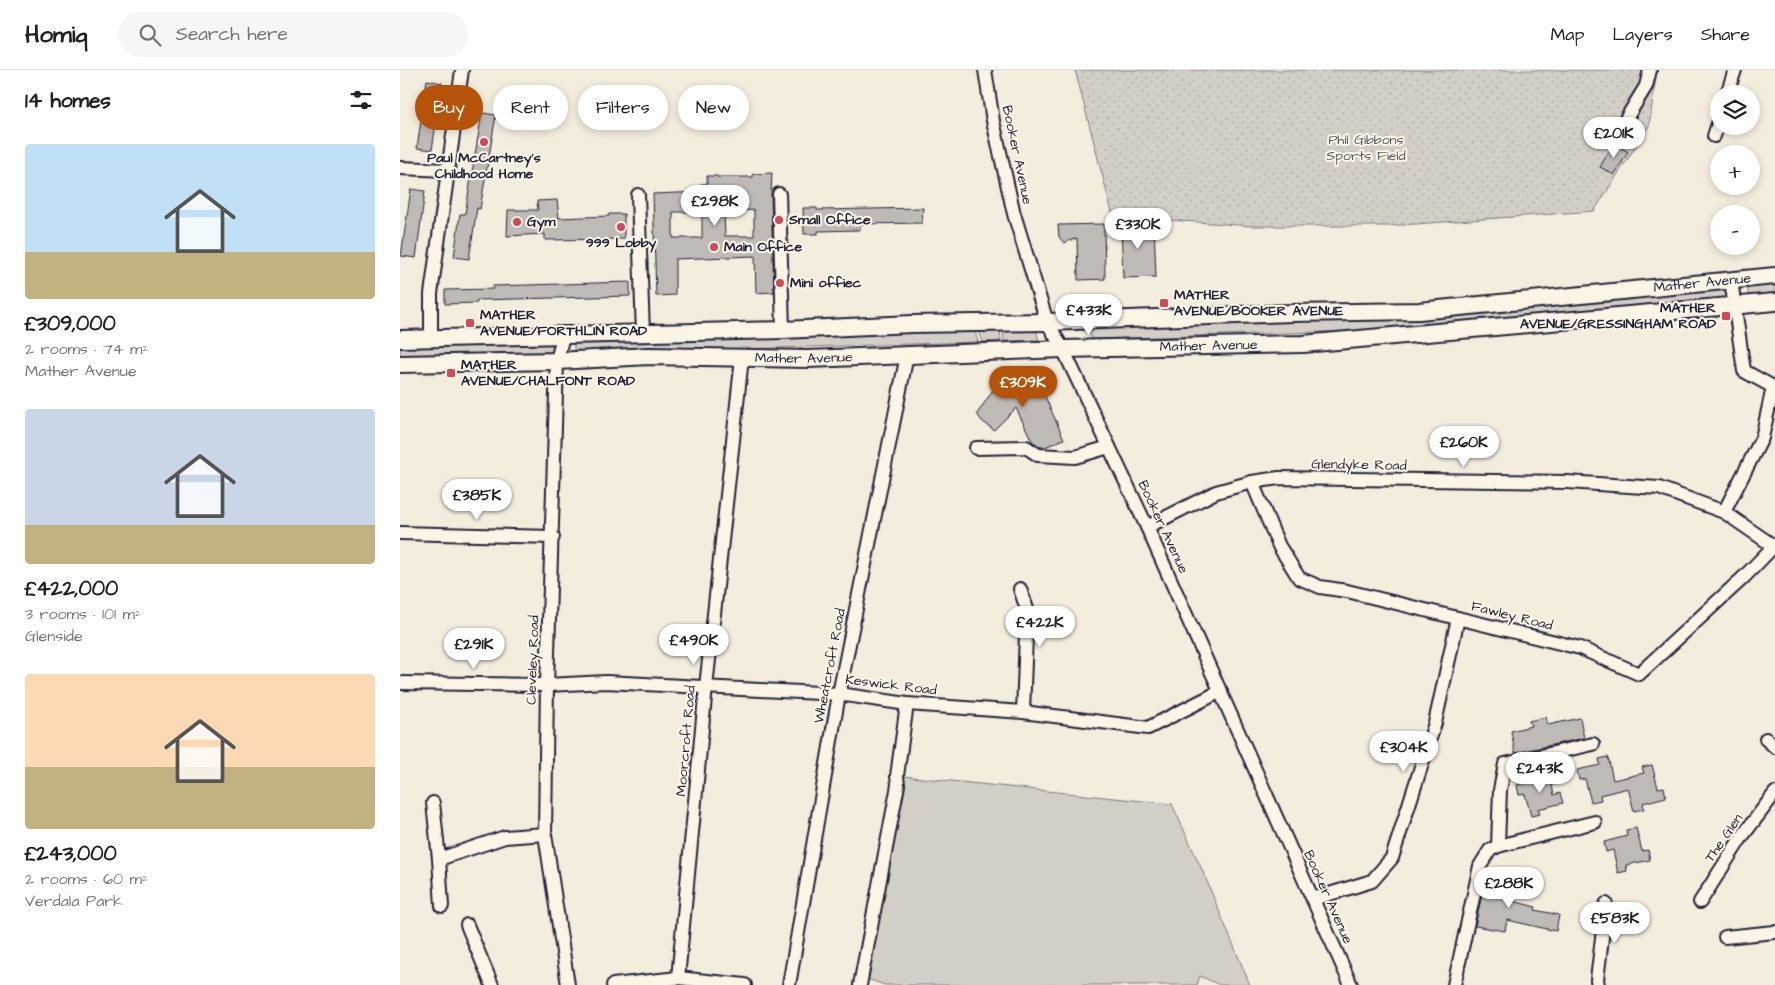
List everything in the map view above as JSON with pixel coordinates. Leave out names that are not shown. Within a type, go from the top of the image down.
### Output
[{"type":"main road","name":"Mather Avenue","points":[[400,339],[783,330],[912,324],[1420,311],[1775,276]]},
{"type":"main road","name":"Mather Avenue","points":[[400,364],[558,361],[649,356],[808,359],[1063,349],[1303,344],[1504,327],[1735,304],[1775,302]]},
{"type":"street","points":[[431,339],[431,294],[462,70]]},
{"type":"street","name":"Booker Avenue","points":[[985,70],[993,121],[1014,214],[1047,322],[1063,349],[1147,527],[1350,985]]},
{"type":"street","points":[[1618,132],[1646,86],[1650,70]]},
{"type":"street","points":[[1730,85],[1735,70]]},
{"type":"street","points":[[400,168],[447,170]]},
{"type":"street","points":[[779,194],[783,330]]},
{"type":"street","points":[[638,195],[643,333]]},
{"type":"street","points":[[1724,512],[1762,438],[1774,388],[1744,371],[1731,280]]},
{"type":"street","name":"Cleveley Road","points":[[563,335],[558,361],[544,834],[568,985]]},
{"type":"street","name":"Wheatcroft Road","points":[[789,985],[839,694],[907,355]]},
{"type":"street","name":"Moorcroft Road","points":[[678,978],[706,688],[742,358]]},
{"type":"street","points":[[976,448],[1026,447],[1038,455],[1075,457],[1109,447]]},
{"type":"street","name":"Glendyke Road","points":[[1147,527],[1216,492],[1252,482],[1280,478],[1567,482],[1659,488],[1724,512],[1774,547]]},
{"type":"street","name":"Fawley Road","points":[[1252,482],[1280,546],[1298,578],[1320,586],[1580,648],[1639,674],[1774,547]]},
{"type":"street","points":[[400,533],[553,537]]},
{"type":"street","points":[[1020,589],[1027,608],[1023,712]]},
{"type":"street","points":[[1313,899],[1372,881],[1392,858],[1435,723],[1458,618]]},
{"type":"street","name":"Keswick Road","points":[[400,683],[547,685],[606,682],[839,694],[908,704],[1023,712],[1148,728],[1221,691]]},
{"type":"street","points":[[860,985],[898,785],[897,776],[908,704]]},
{"type":"street","points":[[1498,846],[1500,790],[1505,764],[1593,744]]},
{"type":"street","name":"The Glen","points":[[1700,902],[1742,838],[1775,793]]},
{"type":"street","points":[[433,803],[442,906]]},
{"type":"street","points":[[1454,985],[1480,866],[1490,850],[1498,846],[1595,822]]},
{"type":"street","points":[[439,859],[505,837],[544,834]]},
{"type":"street","points":[[1598,985],[1606,904]]},
{"type":"street","points":[[467,925],[492,985]]},
{"type":"street","points":[[1725,937],[1775,932]]},
{"type":"street","points":[[613,985],[678,978],[746,985]]},
{"type":"green space","name":"Phil Gibbons Sports Field","points":[[1075,70],[1657,70],[1649,126],[1594,211],[1388,226],[1252,226],[1154,219],[1114,220]]},
{"type":"green space","points":[[1775,281],[1775,296],[1752,298],[1748,296],[1748,284]]},
{"type":"green space","points":[[1727,285],[1729,299],[1383,330],[1092,339],[1086,324]]},
{"type":"green space","points":[[1034,325],[1039,340],[1004,341],[1003,326]]},
{"type":"green space","points":[[1000,327],[1001,341],[983,342],[978,328]]},
{"type":"green space","points":[[974,328],[978,342],[574,354],[574,339]]},
{"type":"green space","points":[[558,340],[556,354],[400,359],[400,343]]},
{"type":"green space","points":[[893,775],[1172,804],[1203,872],[1250,985],[1220,985],[1200,976],[1197,985],[885,985],[864,978]]},
{"type":"building","points":[[427,80],[442,83],[442,85],[426,85]]},
{"type":"building","points":[[483,113],[493,115],[493,130],[480,209],[477,208],[469,259],[454,257],[460,214],[465,214],[479,130],[483,130]]},
{"type":"building","points":[[420,130],[435,130],[432,150],[417,148]]},
{"type":"building","points":[[1614,143],[1628,152],[1614,175],[1600,167]]},
{"type":"building","name":"Main Office","points":[[772,173],[774,292],[756,293],[755,256],[675,259],[675,295],[656,296],[653,194],[702,192],[701,184],[707,184],[707,176],[753,177],[753,174]],"holes":[[[754,210],[754,236],[725,236],[724,212]],[[673,212],[702,212],[702,238],[673,238]]]},
{"type":"building","points":[[411,189],[425,191],[416,258],[401,256]]},
{"type":"building","points":[[557,200],[559,218],[624,214],[624,239],[545,240],[545,234],[507,236],[508,210],[538,210],[537,201]]},
{"type":"building","points":[[803,208],[817,208],[817,210],[923,208],[922,223],[860,224],[860,230],[818,231],[818,234],[804,234]]},
{"type":"building","points":[[1154,223],[1156,277],[1123,278],[1121,224]]},
{"type":"building","points":[[1104,224],[1105,279],[1078,280],[1077,238],[1064,243],[1059,237],[1058,225]]},
{"type":"building","points":[[630,282],[630,296],[477,300],[477,303],[445,304],[445,290],[493,289],[493,286]]},
{"type":"building","points":[[1034,372],[1064,439],[1045,447],[1041,447],[1032,441],[1016,408],[994,430],[982,421],[977,414],[997,384],[1018,373]]},
{"type":"building","points":[[1546,717],[1548,725],[1580,718],[1584,738],[1515,753],[1511,731],[1531,726],[1529,721]]},
{"type":"building","points":[[1608,757],[1613,780],[1644,773],[1642,767],[1652,765],[1658,788],[1664,787],[1666,797],[1643,803],[1644,809],[1634,811],[1628,788],[1600,795],[1601,800],[1591,802],[1585,779],[1579,780],[1577,770],[1600,765],[1599,759]]},
{"type":"building","points":[[1549,771],[1554,795],[1560,793],[1563,803],[1538,809],[1540,814],[1531,816],[1525,794],[1519,795],[1517,785],[1540,779],[1538,773]]},
{"type":"building","points":[[1636,828],[1642,851],[1648,850],[1650,860],[1626,865],[1627,871],[1618,873],[1613,850],[1606,852],[1604,842],[1627,836],[1626,830]]},
{"type":"building","points":[[1486,876],[1516,884],[1512,901],[1536,907],[1535,910],[1559,915],[1556,931],[1507,920],[1505,931],[1475,926]]},
{"type":"place","name":"Paul McCartney's Childhood Home","points":[[484,142]]},
{"type":"place","name":"Small Office","points":[[779,220]]},
{"type":"place","name":"Gym","points":[[517,222]]},
{"type":"place","name":"999 Lobby","points":[[621,227]]},
{"type":"place","name":"Main Office","points":[[714,247]]},
{"type":"place","name":"Mini offiec","points":[[780,283]]},
{"type":"place","name":"MATHER AVENUE/BOOKER AVENUE","points":[[1164,303]]},
{"type":"place","name":"MATHER AVENUE/GRESSINGHAM ROAD","points":[[1726,316]]},
{"type":"place","name":"MATHER AVENUE/FORTHLIN ROAD","points":[[470,323]]},
{"type":"place","name":"MATHER AVENUE/CHALFONT ROAD","points":[[451,373]]}]
